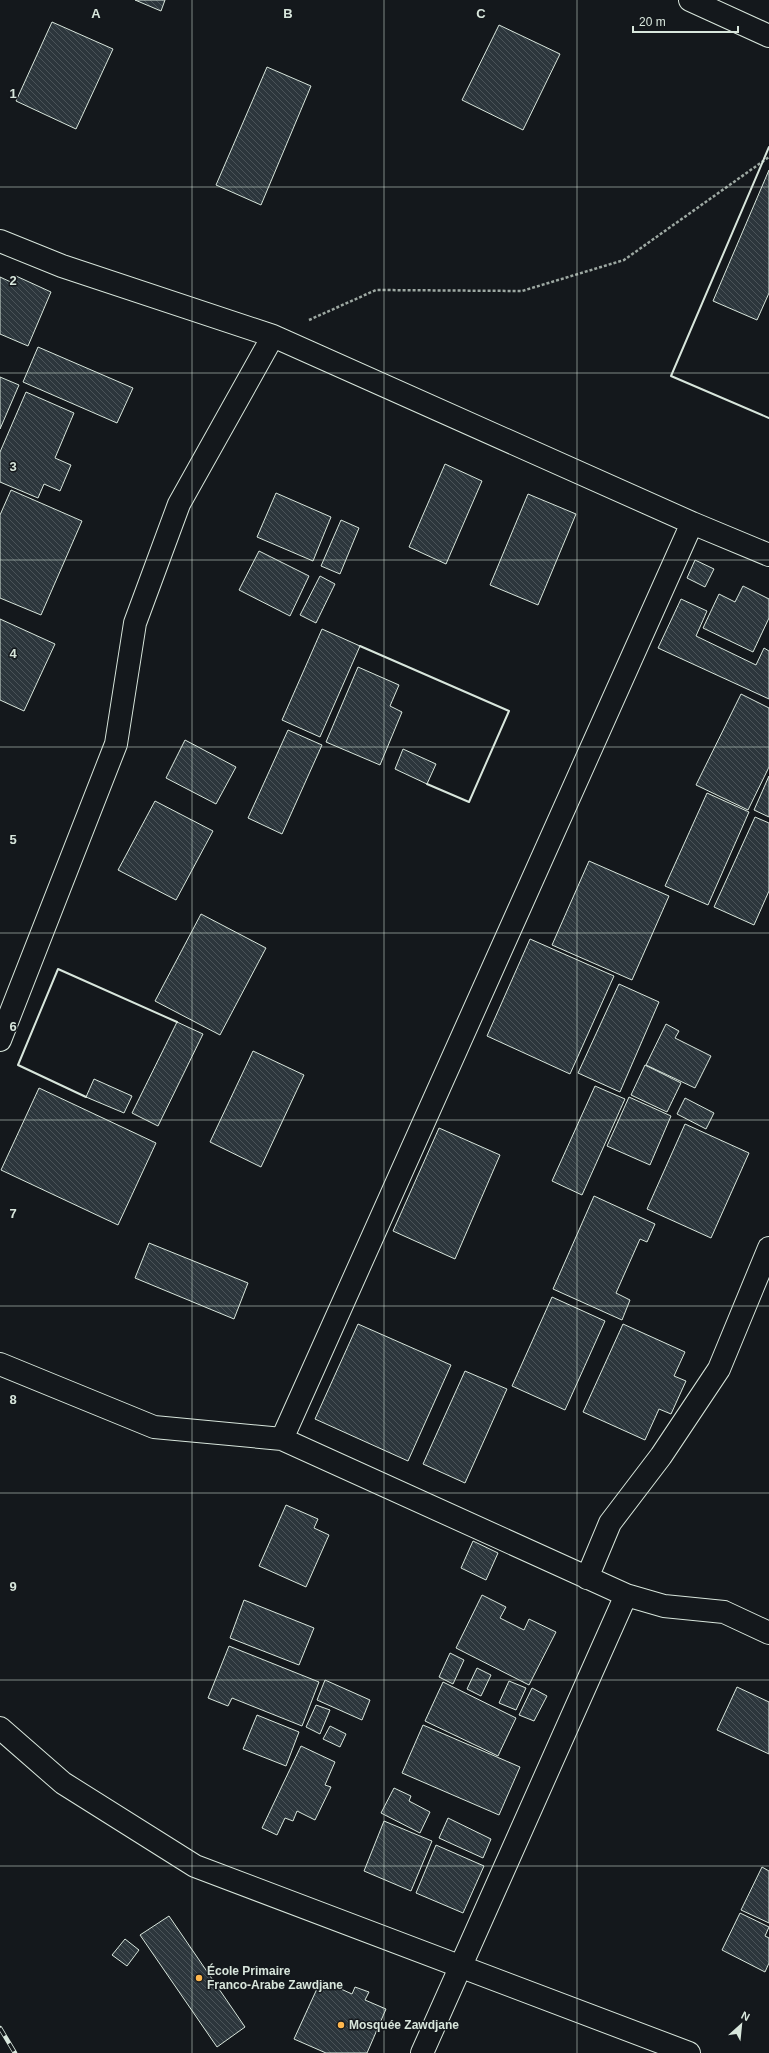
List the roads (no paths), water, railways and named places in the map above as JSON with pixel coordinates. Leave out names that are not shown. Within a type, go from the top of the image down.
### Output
[{"type":"street","points":[[690,0],[769,36]]},
{"type":"street","points":[[0,241],[62,266],[273,336],[692,523],[769,555]]},
{"type":"street","points":[[0,1040],[116,744],[135,623],[179,504],[273,336]]},
{"type":"street","points":[[282,1439],[692,523]]},
{"type":"street","points":[[587,1578],[610,1523],[661,1456],[719,1369],[769,1248]]},
{"type":"street","points":[[0,1364],[154,1427],[282,1439],[626,1595],[664,1606],[724,1612],[769,1633]]},
{"type":"street","points":[[422,2053],[626,1595]]},
{"type":"street","points":[[0,1728],[63,1783],[195,1866],[689,2053]]},
{"type":"railway","points":[[0,2028],[15,2053]]},
{"type":"place","name":"École Primaire Franco-Arabe Zawdjane","points":[[199,1978]]},
{"type":"place","name":"Mosquée Zawdjane","points":[[341,2025]]}]
